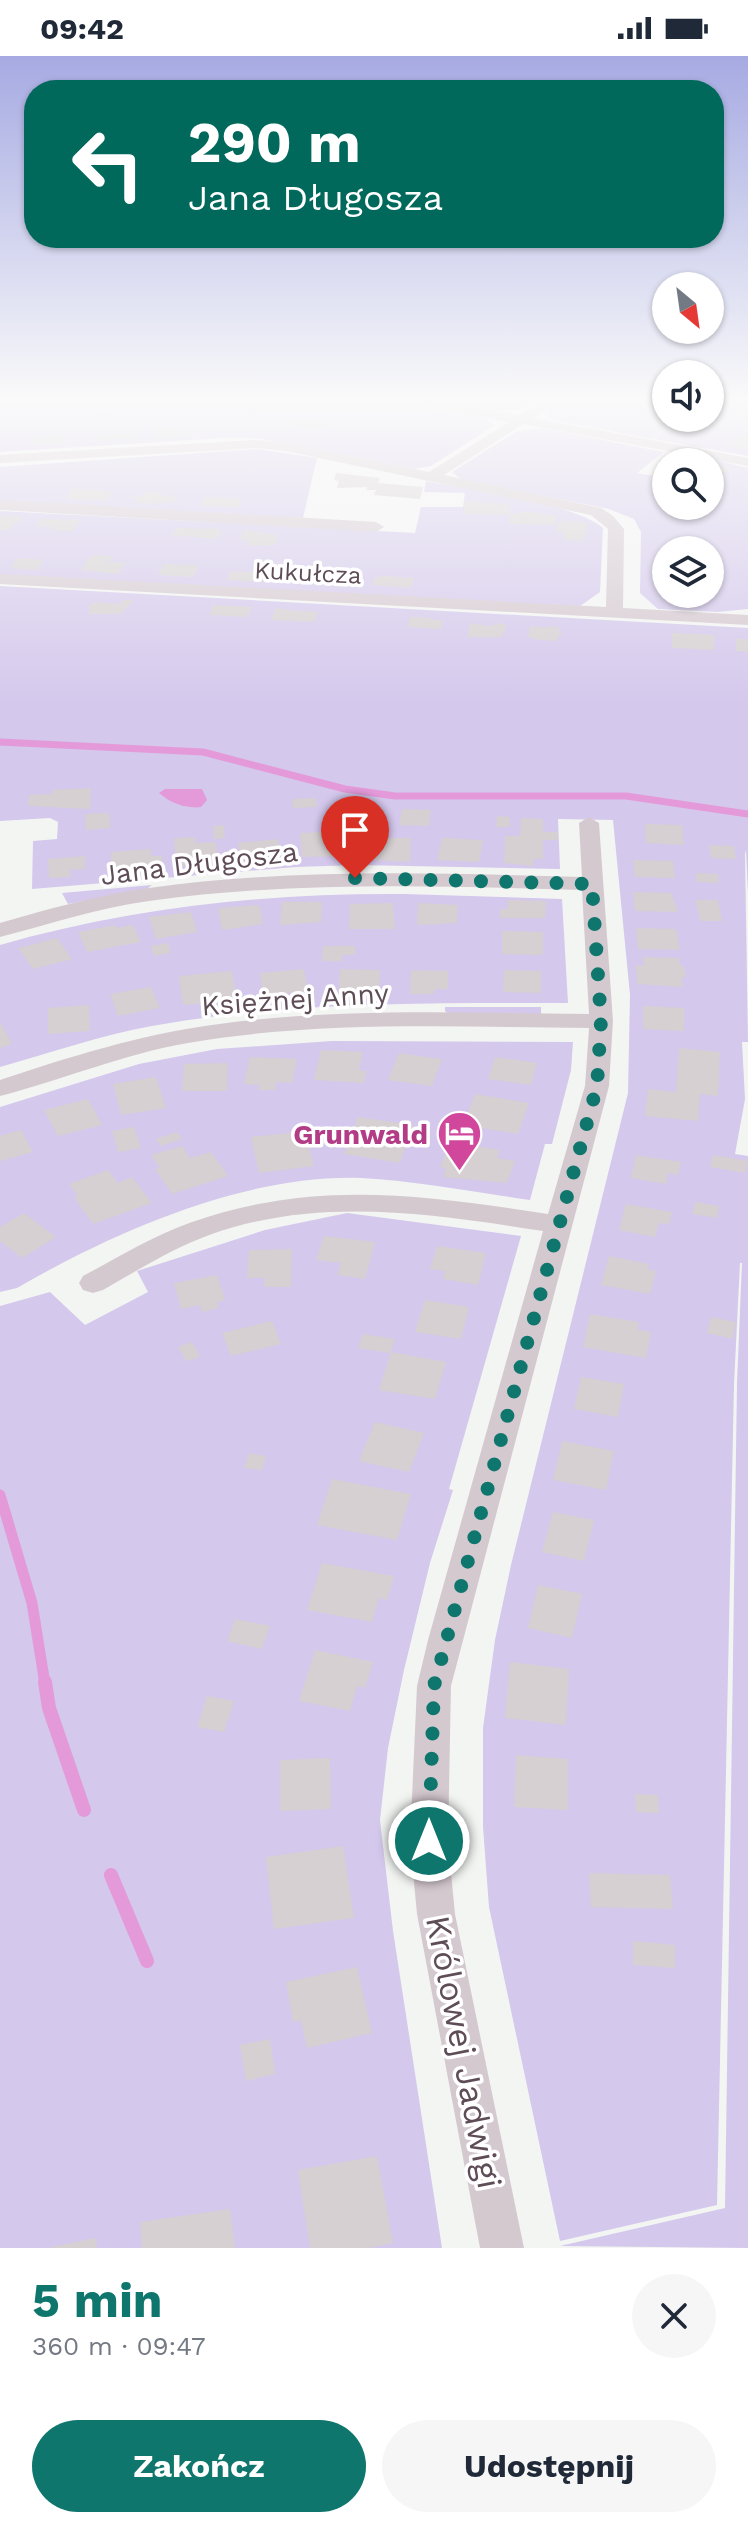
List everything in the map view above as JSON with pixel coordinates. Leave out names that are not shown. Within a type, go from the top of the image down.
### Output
[{"type":"street","points":[[544,500],[596,511],[616,529],[614,614]]},
{"type":"street","points":[[0,505],[376,527]]},
{"type":"street","name":"Kukułcza","points":[[0,579],[748,620]]},
{"type":"street","name":"Królowej Jadwigi","points":[[502,2248],[436,1914],[429,1841],[430,1739],[434,1686],[445,1640],[597,1086],[601,1021],[589,823]]},
{"type":"street","name":"Jana Długosza","points":[[3,925],[127,900],[262,882],[355,878],[592,884]]},
{"type":"street","name":"Księżnej Anny","points":[[0,1088],[106,1054],[212,1032],[347,1021],[601,1021]]},
{"type":"street","points":[[93,1283],[201,1228],[298,1203],[394,1200],[560,1225]]},
{"type":"shaded area","points":[[0,500],[307,500],[303,518]]},
{"type":"shaded area","points":[[464,500],[527,500],[568,511],[603,528],[600,592],[580,606],[0,575],[0,511],[415,533],[421,507],[463,507]]},
{"type":"shaded area","points":[[565,500],[652,500],[652,520],[724,520],[724,500],[748,500],[748,609],[717,612],[658,609],[724,608],[724,536],[652,536],[652,604],[640,593],[641,532],[634,519],[609,509]]},
{"type":"shaded area","points":[[0,586],[748,628],[748,893],[746,850],[745,854],[748,1042],[742,1042],[745,1099],[735,1154],[748,1156],[748,2248],[560,2246],[725,2208],[737,1383],[742,1263],[734,1384],[717,2205],[560,2241],[489,1907],[483,1827],[483,1728],[495,1640],[628,1093],[630,995],[613,820],[558,819],[560,869],[357,865],[296,867],[32,889],[33,841],[57,839],[58,822],[50,818],[0,821]]},
{"type":"shaded area","points":[[165,789],[202,789],[207,800],[201,807],[184,806],[159,793]]},
{"type":"shaded area","points":[[152,885],[147,889],[68,904],[62,893]]},
{"type":"shaded area","points":[[404,894],[562,899],[568,1003],[360,1005],[256,1012],[133,1030],[0,1067],[0,945],[100,921],[200,905],[302,896]]},
{"type":"shaded area","points":[[445,1007],[541,1007],[541,1014],[450,1015]]},
{"type":"shaded area","points":[[332,1041],[573,1042],[571,1070],[552,1144],[545,1144],[530,1200],[361,1178],[317,1179],[273,1185],[227,1196],[139,1227],[17,1288],[0,1292],[0,1107],[139,1064],[217,1049]]},
{"type":"shaded area","points":[[347,1213],[521,1236],[449,1489],[453,1490],[430,1563],[404,1670],[388,1748],[380,1820],[393,1931],[442,2248],[0,2248],[0,1306],[50,1292],[85,1325],[148,1292],[137,1271],[265,1230]]},
{"type":"building","points":[[135,500],[174,500],[149,504]]},
{"type":"building","points":[[203,500],[241,500],[238,507],[200,506]]},
{"type":"building","points":[[465,501],[510,505],[510,515],[463,514]]},
{"type":"building","points":[[518,511],[556,515],[556,525],[509,524],[510,514],[518,514]]},
{"type":"building","points":[[0,517],[23,517],[7,531],[0,530]]},
{"type":"building","points":[[41,519],[80,520],[73,531],[36,526]]},
{"type":"building","points":[[558,522],[587,523],[587,535],[583,535],[583,541],[565,540],[565,533],[557,533]]},
{"type":"building","points":[[176,528],[221,529],[219,532],[222,533],[216,539],[171,535]]},
{"type":"building","points":[[244,530],[276,535],[275,539],[279,541],[271,546],[246,545],[249,540],[240,539]]},
{"type":"building","points":[[91,555],[113,556],[109,562],[125,562],[119,574],[81,570]]},
{"type":"building","points":[[17,558],[44,560],[37,570],[10,568]]},
{"type":"building","points":[[164,564],[199,565],[193,577],[158,575]]},
{"type":"building","points":[[231,571],[272,575],[269,582],[226,580]]},
{"type":"building","points":[[375,577],[414,578],[411,588],[372,585]]},
{"type":"building","points":[[122,600],[134,600],[121,614],[88,614],[90,609],[87,607],[95,602],[120,604]]},
{"type":"building","points":[[214,605],[252,607],[247,617],[209,615]]},
{"type":"building","points":[[276,608],[318,612],[314,622],[271,620]]},
{"type":"building","points":[[410,617],[443,621],[441,629],[407,627]]},
{"type":"building","points":[[470,623],[507,625],[502,637],[467,637]]},
{"type":"building","points":[[530,627],[559,627],[559,632],[563,634],[558,636],[557,641],[539,640],[528,637]]},
{"type":"building","points":[[672,633],[714,635],[714,650],[672,648]]},
{"type":"building","points":[[736,639],[748,639],[748,652],[736,651]]},
{"type":"building","points":[[91,788],[90,809],[28,806],[29,795]]},
{"type":"building","points":[[316,798],[317,807],[293,808],[292,799]]},
{"type":"building","points":[[402,809],[431,810],[429,826],[399,825]]},
{"type":"building","points":[[109,813],[110,828],[86,830],[85,814]]},
{"type":"building","points":[[497,816],[510,817],[510,827],[496,827]]},
{"type":"building","points":[[521,818],[543,819],[543,832],[558,832],[558,840],[543,840],[543,859],[533,859],[534,866],[504,863],[505,836],[520,836]]},
{"type":"building","points":[[645,824],[682,825],[684,845],[646,843]]},
{"type":"building","points":[[224,825],[225,838],[214,839],[213,826]]},
{"type":"building","points":[[341,831],[345,856],[302,857],[300,833]]},
{"type":"building","points":[[195,837],[195,843],[216,842],[218,868],[200,869],[200,873],[188,874],[188,866],[176,866],[174,838]]},
{"type":"building","points":[[372,838],[411,838],[410,862],[371,860]]},
{"type":"building","points":[[442,838],[483,840],[479,862],[437,860]]},
{"type":"building","points":[[278,839],[281,860],[240,862],[238,843]]},
{"type":"building","points":[[709,845],[734,846],[736,859],[711,858]]},
{"type":"building","points":[[151,849],[151,856],[162,856],[163,867],[111,870],[111,852]]},
{"type":"building","points":[[85,856],[85,869],[70,870],[71,877],[49,878],[48,859]]},
{"type":"building","points":[[633,860],[673,861],[675,878],[635,877]]},
{"type":"building","points":[[696,873],[718,874],[719,883],[697,882]]},
{"type":"building","points":[[633,892],[671,893],[678,912],[635,911]]},
{"type":"building","points":[[508,900],[546,901],[545,918],[500,918],[500,909],[507,909]]},
{"type":"building","points":[[696,900],[718,900],[722,921],[700,921]]},
{"type":"building","points":[[282,902],[322,902],[321,922],[280,925]]},
{"type":"building","points":[[393,903],[395,929],[349,929],[350,904]]},
{"type":"building","points":[[418,903],[458,905],[457,923],[417,925]]},
{"type":"building","points":[[259,905],[263,924],[222,930],[218,908]]},
{"type":"building","points":[[191,912],[197,932],[156,939],[149,917]]},
{"type":"building","points":[[115,925],[117,928],[133,925],[141,942],[87,952],[78,932]]},
{"type":"building","points":[[636,928],[676,929],[680,950],[638,949]]},
{"type":"building","points":[[502,931],[543,932],[543,955],[502,954]]},
{"type":"building","points":[[57,938],[72,959],[33,969],[18,948]]},
{"type":"building","points":[[168,943],[171,953],[154,956],[151,946]]},
{"type":"building","points":[[323,946],[355,946],[355,955],[342,955],[342,961],[322,961]]},
{"type":"building","points":[[643,957],[679,958],[686,977],[681,977],[683,987],[637,984],[636,965],[644,966]]},
{"type":"building","points":[[304,969],[308,992],[263,995],[260,973]]},
{"type":"building","points":[[340,969],[380,970],[379,993],[338,993]]},
{"type":"building","points":[[411,970],[448,971],[448,989],[434,989],[434,994],[410,994]]},
{"type":"building","points":[[504,970],[541,971],[541,993],[503,992]]},
{"type":"building","points":[[232,971],[237,1000],[183,1005],[179,976]]},
{"type":"building","points":[[151,987],[160,1008],[118,1016],[110,994]]},
{"type":"building","points":[[89,1005],[90,1031],[48,1034],[48,1008]]},
{"type":"building","points":[[643,1006],[684,1008],[684,1031],[643,1029]]},
{"type":"building","points":[[0,1022],[12,1044],[0,1048]]},
{"type":"building","points":[[679,1048],[720,1052],[718,1096],[700,1094],[698,1121],[645,1116],[648,1089],[676,1092]]},
{"type":"building","points":[[321,1050],[363,1052],[359,1070],[366,1071],[364,1083],[314,1080]]},
{"type":"building","points":[[399,1053],[442,1059],[432,1086],[388,1080]]},
{"type":"building","points":[[250,1057],[297,1059],[292,1083],[276,1082],[275,1090],[258,1090],[260,1085],[244,1084]]},
{"type":"building","points":[[495,1057],[537,1063],[531,1085],[488,1079]]},
{"type":"building","points":[[228,1063],[227,1091],[182,1091],[184,1064]]},
{"type":"building","points":[[156,1077],[166,1108],[121,1115],[113,1084]]},
{"type":"building","points":[[475,1094],[529,1103],[518,1134],[463,1125]]},
{"type":"building","points":[[88,1099],[102,1125],[58,1136],[44,1110]]},
{"type":"building","points":[[358,1117],[413,1125],[400,1163],[344,1154]]},
{"type":"building","points":[[134,1127],[141,1148],[118,1152],[112,1131]]},
{"type":"building","points":[[21,1130],[33,1152],[0,1161],[0,1136]]},
{"type":"building","points":[[305,1131],[314,1166],[259,1173],[251,1137]]},
{"type":"building","points":[[177,1132],[182,1139],[161,1146],[156,1139]]},
{"type":"building","points":[[450,1142],[500,1150],[497,1158],[515,1161],[507,1183],[443,1177],[446,1168],[440,1167]]},
{"type":"building","points":[[182,1146],[190,1158],[211,1152],[228,1176],[172,1194],[155,1169],[160,1168],[151,1155]]},
{"type":"building","points":[[636,1155],[681,1162],[678,1175],[668,1173],[666,1184],[631,1178]]},
{"type":"building","points":[[713,1155],[748,1161],[745,1173],[710,1167]]},
{"type":"building","points":[[108,1170],[118,1183],[132,1177],[152,1203],[93,1224],[74,1197],[78,1196],[69,1184]]},
{"type":"building","points":[[695,1202],[719,1206],[717,1218],[692,1214]]},
{"type":"building","points":[[626,1204],[672,1212],[669,1224],[659,1223],[655,1237],[619,1230]]},
{"type":"building","points":[[24,1213],[56,1237],[22,1258],[0,1241],[0,1227]]},
{"type":"building","points":[[324,1236],[375,1242],[365,1279],[337,1275],[341,1263],[316,1260]]},
{"type":"building","points":[[437,1246],[486,1253],[478,1285],[443,1279],[445,1271],[430,1269]]},
{"type":"building","points":[[292,1249],[291,1287],[264,1287],[265,1278],[247,1278],[249,1250]]},
{"type":"building","points":[[609,1256],[649,1264],[647,1269],[656,1271],[650,1294],[601,1285]]},
{"type":"building","points":[[217,1275],[225,1300],[217,1302],[219,1308],[202,1312],[200,1305],[181,1309],[174,1283]]},
{"type":"building","points":[[425,1300],[469,1307],[461,1339],[415,1332]]},
{"type":"building","points":[[590,1314],[639,1322],[638,1330],[651,1332],[646,1358],[583,1347]]},
{"type":"building","points":[[711,1317],[736,1322],[733,1339],[707,1333]]},
{"type":"building","points":[[272,1321],[281,1344],[231,1356],[222,1333]]},
{"type":"building","points":[[363,1334],[395,1339],[390,1353],[358,1348]]},
{"type":"building","points":[[192,1342],[200,1357],[186,1361],[178,1347]]},
{"type":"building","points":[[391,1352],[446,1362],[435,1399],[379,1390]]},
{"type":"building","points":[[581,1377],[624,1384],[618,1417],[574,1409]]},
{"type":"building","points":[[375,1422],[424,1433],[409,1472],[359,1461]]},
{"type":"building","points":[[562,1441],[614,1451],[606,1490],[553,1480]]},
{"type":"building","points":[[249,1453],[266,1456],[262,1470],[244,1468]]},
{"type":"building","points":[[332,1479],[411,1494],[397,1540],[317,1525]]},
{"type":"building","points":[[553,1512],[594,1520],[584,1561],[542,1552]]},
{"type":"building","points":[[322,1563],[394,1576],[387,1600],[379,1598],[372,1622],[307,1610]]},
{"type":"building","points":[[538,1585],[582,1594],[572,1638],[528,1628]]},
{"type":"building","points":[[235,1619],[270,1626],[261,1649],[227,1641]]},
{"type":"building","points":[[315,1650],[373,1662],[365,1688],[357,1686],[350,1711],[299,1701]]},
{"type":"building","points":[[510,1662],[569,1669],[566,1725],[505,1718]]},
{"type":"building","points":[[207,1696],[234,1701],[224,1732],[197,1727]]},
{"type":"building","points":[[516,1755],[568,1759],[568,1810],[514,1807]]},
{"type":"building","points":[[330,1758],[331,1809],[280,1811],[280,1760]]},
{"type":"building","points":[[635,1794],[658,1795],[659,1813],[636,1812]]},
{"type":"building","points":[[343,1846],[354,1918],[274,1929],[266,1857]]},
{"type":"building","points":[[589,1873],[670,1875],[673,1909],[591,1907]]},
{"type":"building","points":[[633,1941],[675,1945],[675,1968],[633,1965]]},
{"type":"building","points":[[357,1967],[372,2033],[307,2048],[301,2020],[293,2022],[286,1982]]},
{"type":"building","points":[[270,2039],[275,2074],[246,2081],[240,2045]]},
{"type":"building","points":[[377,2156],[393,2243],[369,2248],[310,2248],[298,2170]]},
{"type":"building","points":[[230,2209],[235,2248],[142,2248],[140,2222]]},
{"type":"building","points":[[96,2238],[97,2248],[51,2248],[51,2247]]},
{"type":"waterway","points":[[0,742],[203,752],[345,789],[395,796],[626,796],[748,814]]},
{"type":"waterway","points":[[0,1495],[32,1603],[45,1684]]},
{"type":"waterway","points":[[45,1682],[49,1708],[84,1810]]},
{"type":"waterway","points":[[111,1875],[147,1961]]},
{"type":"place","name":"Grunwald","points":[[459,1173]]},
{"type":"route","points":[[355,878],[592,884],[601,1021],[597,1086],[434,1686],[429,1841]]}]
